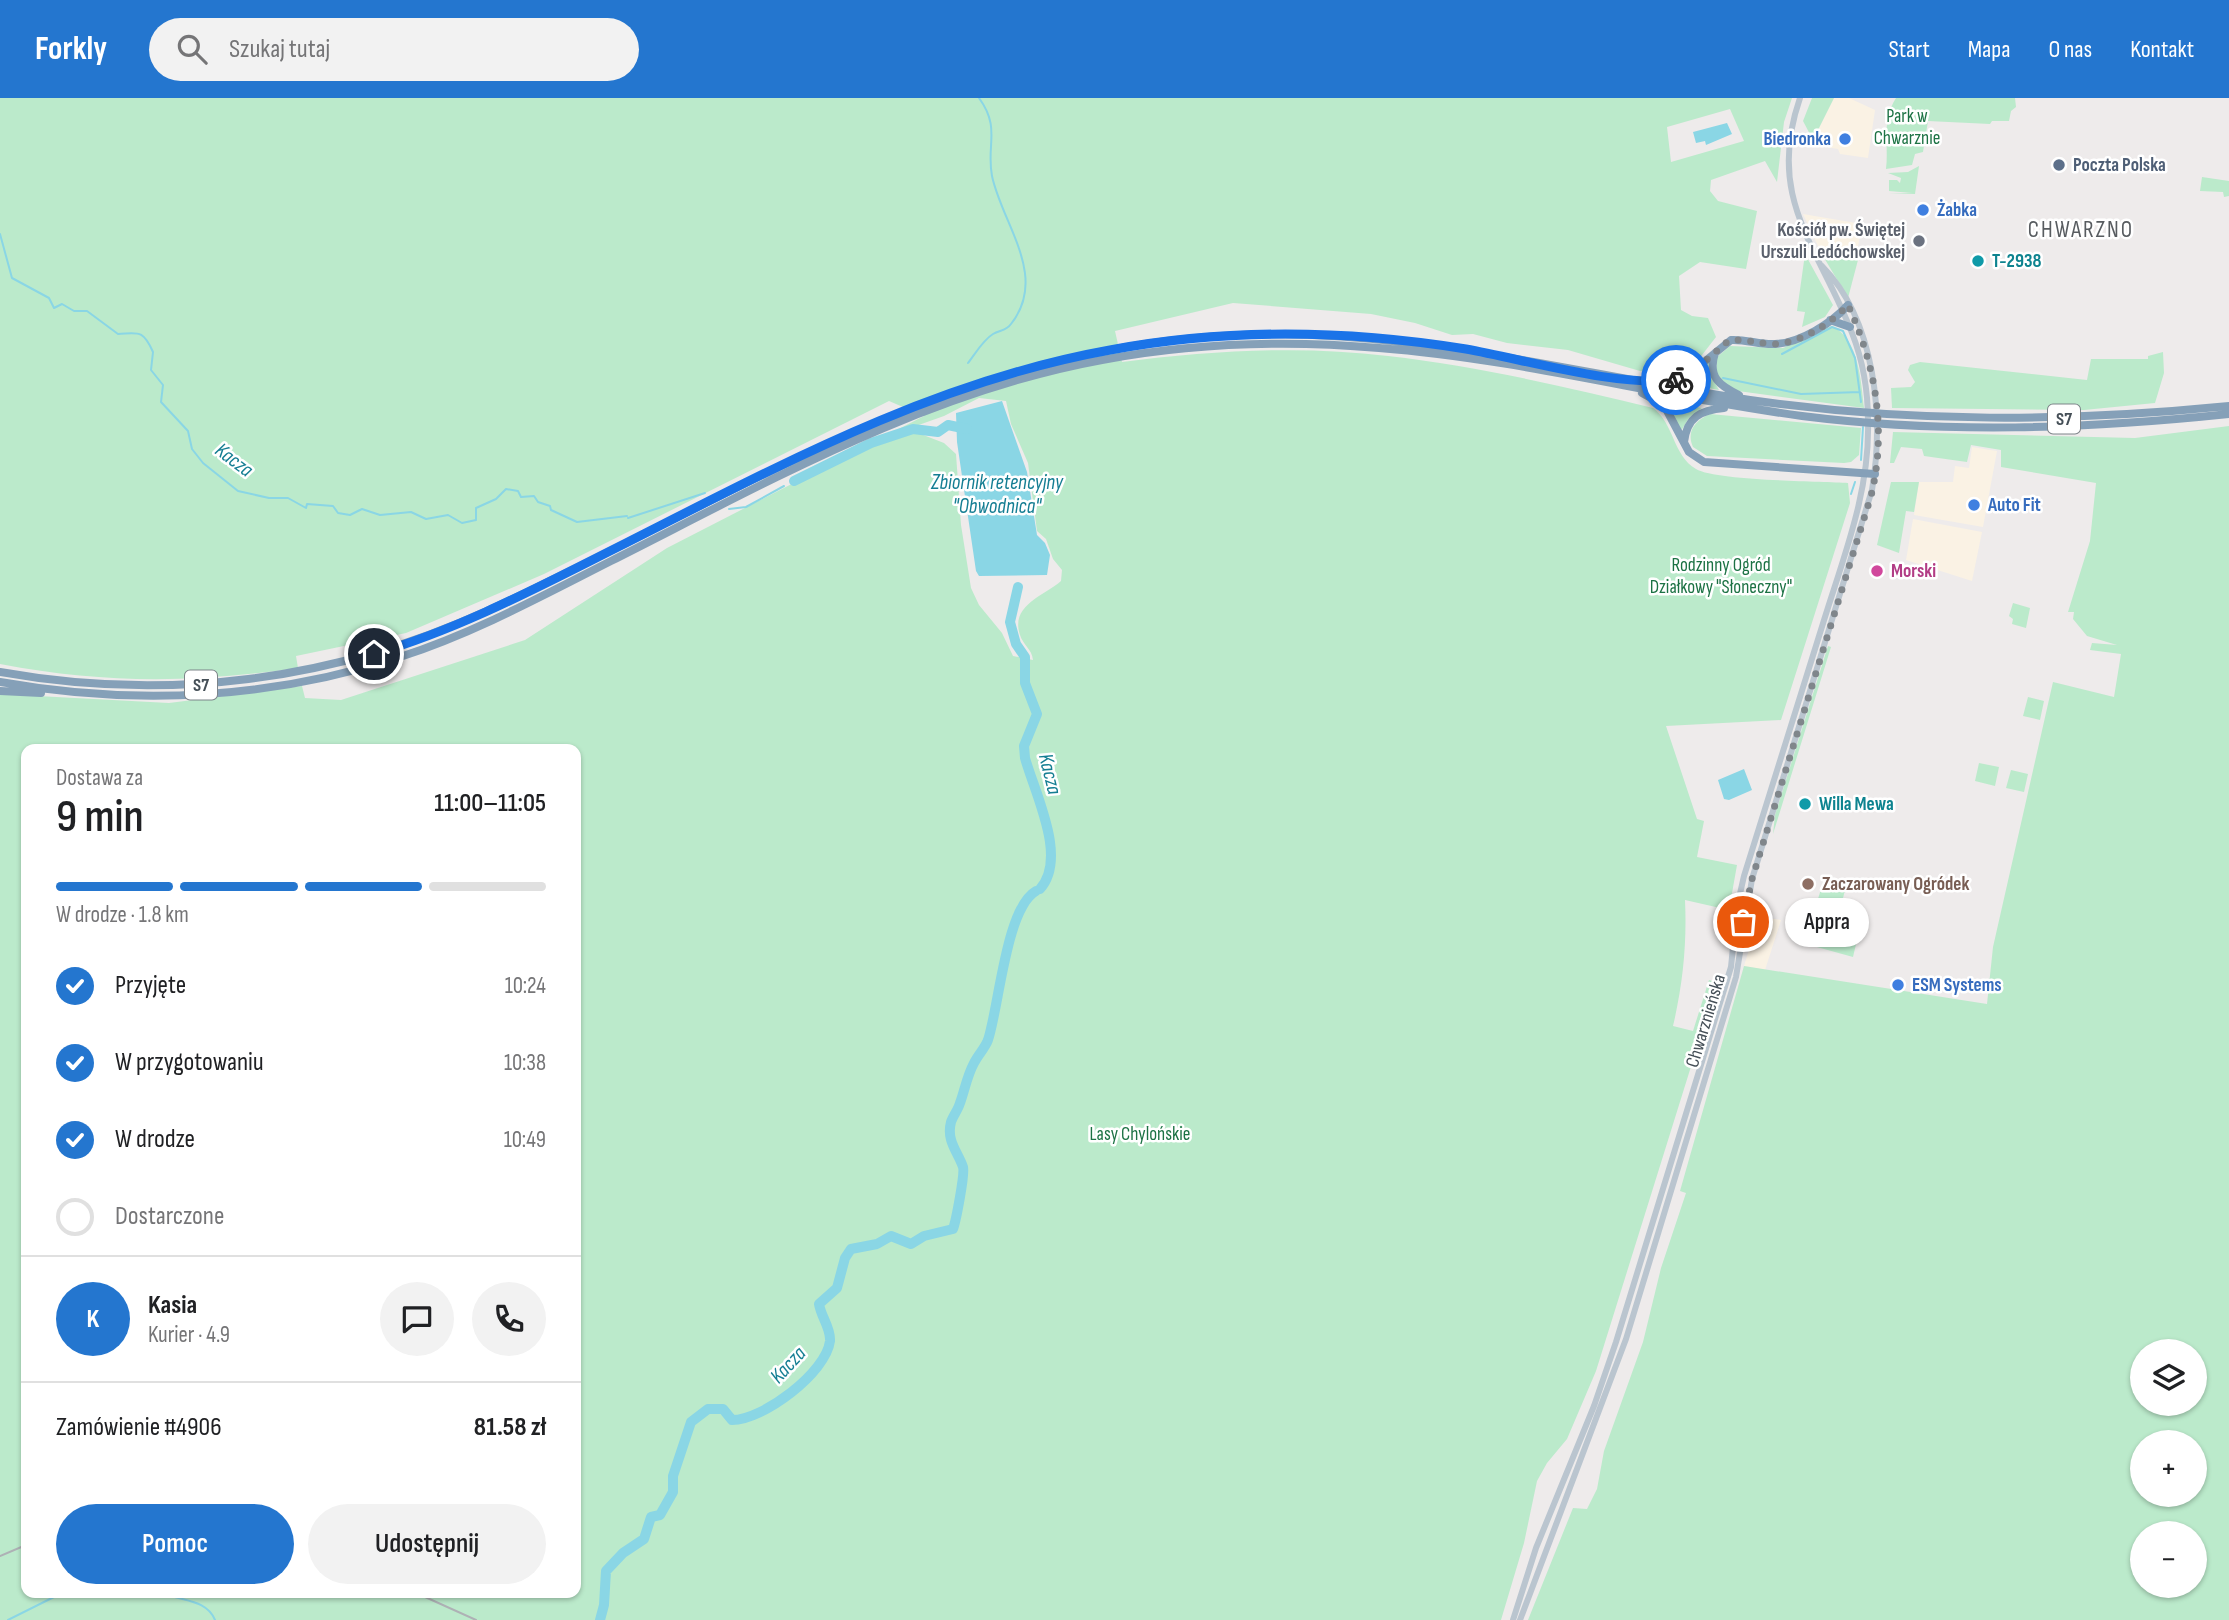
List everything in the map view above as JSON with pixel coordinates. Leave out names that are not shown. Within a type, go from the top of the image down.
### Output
[{"type":"highway","points":[[1644,382],[1680,379],[1731,340],[1784,343],[1830,320],[1845,308]]},
{"type":"highway","points":[[1830,320],[1850,327]]},
{"type":"highway","name":"S7","points":[[0,672],[90,685],[183,686],[299,673],[370,655],[441,631],[528,592],[883,418],[990,378],[1109,350],[1220,336],[1361,337],[1463,349],[1849,417]]},
{"type":"highway","name":"S7","points":[[0,682],[89,694],[151,697],[224,694],[309,681],[405,655],[522,606],[819,457],[901,420],[1000,385],[1093,361],[1197,347],[1318,344],[1462,358],[1742,407],[1899,421],[2056,428],[2229,414]]},
{"type":"highway","points":[[1716,351],[1712,364],[1717,383],[1748,400]]},
{"type":"highway","points":[[1633,388],[1664,405],[1693,456],[1708,464],[1870,473]]},
{"type":"highway","name":"S7","points":[[1899,421],[2055,419],[2229,405]]},
{"type":"highway","points":[[1684,442],[1686,428],[1699,413],[1742,407]]},
{"type":"highway","points":[[0,691],[89,694]]},
{"type":"main road","name":"Chwarznieńska","points":[[1520,1620],[1623,1349],[1733,987],[1752,879],[1860,537],[1878,436],[1875,384],[1865,346],[1832,276],[1821,265],[1800,226],[1790,180],[1790,141],[1800,98]]},
{"type":"main road","name":"Chwarznieńska","points":[[1513,1620],[1527,1572],[1616,1342],[1731,967],[1741,888],[1870,473],[1867,394],[1861,361],[1845,308]]},
{"type":"shaded area","points":[[1834,98],[1849,98],[1875,110],[1868,158],[1840,154],[1838,149],[1820,146],[1813,140]]},
{"type":"shaded area","points":[[1803,214],[1862,224],[1856,258],[1820,250]]},
{"type":"shaded area","points":[[1972,447],[1997,451],[1983,527],[1914,515],[1919,482],[1953,482],[1955,466],[1969,468]]},
{"type":"shaded area","points":[[1913,519],[1982,532],[1972,581],[1906,560]]},
{"type":"shaded area","points":[[1759,917],[1781,920],[1765,970],[1744,966]]},
{"type":"green space","name":"Lasy Chylońskie","points":[[0,98],[1792,98],[1784,122],[1777,182],[1765,161],[1711,180],[1710,191],[1718,201],[1757,211],[1746,269],[1700,262],[1679,276],[1681,310],[1692,316],[1708,318],[1716,337],[1695,364],[1680,375],[1640,371],[1568,350],[1507,343],[1473,334],[1452,335],[1415,323],[1371,314],[1233,303],[1115,331],[1122,362],[1221,352],[1322,351],[1421,360],[1521,378],[1653,408],[1660,414],[1688,463],[1707,473],[1745,478],[1848,483],[1850,503],[1781,720],[1666,726],[1697,819],[1704,821],[1697,857],[1737,865],[1729,910],[1685,900],[1684,963],[1673,1026],[1693,1031],[1709,980],[1715,982],[1713,996],[1596,1371],[1567,1439],[1547,1463],[1537,1481],[1524,1543],[1501,1620],[0,1620],[0,694],[169,703],[302,686],[305,698],[341,700],[525,640],[667,548],[924,416],[889,401],[544,574],[406,633],[296,656],[298,668],[185,679],[113,678],[39,671],[0,664]],"holes":[[[1730,109],[1744,141],[1671,162],[1667,127]],[[979,398],[1006,401],[1011,424],[1028,463],[1037,531],[1046,539],[1053,559],[1062,570],[1061,581],[1030,602],[1020,616],[1020,635],[1033,660],[1013,656],[1002,633],[979,605],[971,588],[961,525],[956,454],[944,443],[913,431],[913,427],[944,416]]]},
{"type":"green space","points":[[1812,98],[1834,98],[1813,140],[1803,121]]},
{"type":"green space","name":"Park w Chwarznie","points":[[1896,98],[2015,98],[2016,107],[2011,111],[2009,121],[1992,121],[1990,124],[1928,121],[1923,152],[1915,154],[1912,165],[1886,169],[1887,124]]},
{"type":"green space","points":[[1919,166],[1915,194],[1889,193],[1912,193],[1889,191],[1889,180],[1897,180],[1900,183],[1901,178],[1888,173],[1908,172]]},
{"type":"green space","points":[[2202,177],[2229,181],[2229,196],[2224,197],[2223,192],[2200,191]]},
{"type":"green space","points":[[1820,251],[1858,260],[1848,298]]},
{"type":"green space","points":[[1805,254],[1833,305],[1825,317],[1802,327],[1805,312],[1797,311]]},
{"type":"green space","points":[[1832,326],[1841,332],[1853,351],[1860,374],[1864,408],[1738,391],[1728,387],[1716,374],[1717,357],[1730,346],[1783,348]]},
{"type":"green space","points":[[2163,352],[2164,373],[2155,403],[2084,410],[1892,408],[1891,388],[1911,387],[1915,382],[1908,370],[1910,365],[1920,362],[2087,380],[2091,359],[2148,359],[2148,356]]},
{"type":"green space","points":[[1711,359],[1709,373],[1719,390],[1681,383],[1693,377]]},
{"type":"green space","points":[[1665,402],[1702,408],[1689,418],[1681,431]]},
{"type":"green space","points":[[1710,414],[1861,428],[1859,455],[1851,462],[1844,463],[1707,456],[1693,447],[1691,431],[1696,423]]},
{"type":"green space","points":[[2229,426],[2229,1620],[1528,1620],[1573,1508],[1587,1509],[1597,1489],[1604,1451],[1643,1342],[1661,1268],[1686,1193],[1680,1191],[1744,966],[1987,1004],[1993,947],[2053,682],[2114,697],[2121,654],[2090,650],[2092,643],[2117,645],[2087,636],[2073,619],[2074,612],[2068,612],[2090,541],[2096,483],[2001,467],[2001,450],[1971,445],[1967,462],[1924,456],[1922,449],[1901,447],[1894,463],[1890,463],[1893,432],[2135,438]]},
{"type":"green space","points":[[1891,482],[1919,482],[1914,512],[1906,511],[1899,553],[1877,545]]},
{"type":"green space","points":[[2013,603],[2030,608],[2026,628],[2012,624],[2013,619],[2009,616]]},
{"type":"green space","points":[[1828,646],[1831,647],[1773,834],[1775,815]]},
{"type":"green space","points":[[2028,697],[2044,701],[2040,720],[2023,716]]},
{"type":"green space","points":[[1979,763],[1999,767],[1995,786],[1975,781]]},
{"type":"green space","points":[[2011,770],[2028,774],[2024,792],[2006,788]]},
{"type":"green space","points":[[1824,879],[1846,886],[1841,906],[1818,899]]},
{"type":"green space","points":[[1800,925],[1857,940],[1853,957],[1795,941]]},
{"type":"water","points":[[1727,123],[1732,134],[1706,145],[1705,141],[1696,143],[1693,132]]},
{"type":"water","name":"Zbiornik retencyjny \"Obwodnica\"","points":[[1002,401],[1027,472],[1037,535],[1045,543],[1050,555],[1047,575],[979,576],[976,571],[957,442],[956,413]]},
{"type":"water","points":[[1744,769],[1752,790],[1729,800],[1724,799],[1718,780]]},
{"type":"waterway","points":[[968,363],[989,337],[1011,324],[1022,306],[1025,287],[1020,250],[992,176],[991,128],[986,109],[979,98]]},
{"type":"waterway","name":"Kacza","points":[[0,234],[12,278],[49,298],[54,308],[62,304],[74,311],[87,311],[118,334],[135,333],[146,339],[153,352],[151,370],[163,385],[161,402],[188,431],[192,449],[203,463],[238,491],[269,498],[288,498],[306,508],[307,504],[333,506],[338,513],[350,515],[362,509],[380,515],[411,512],[426,519],[448,515],[462,523],[476,520],[476,508],[496,499],[506,489],[518,491],[521,497],[534,496],[538,502],[550,506],[551,510],[577,522],[627,516]]},
{"type":"waterway","points":[[1782,354],[1832,327],[1843,331],[1855,358],[1861,402]]},
{"type":"waterway","points":[[1723,378],[1801,394],[1860,392]]},
{"type":"waterway","name":"Kacza","points":[[794,481],[871,443],[913,429],[938,432],[948,425],[967,429]]},
{"type":"waterway","points":[[1861,460],[1863,427]]},
{"type":"waterway","points":[[1851,494],[1855,482]]},
{"type":"waterway","name":"Kacza","points":[[729,509],[746,507],[784,486]]},
{"type":"waterway","name":"Kacza","points":[[628,518],[705,493]]},
{"type":"waterway","name":"Kacza","points":[[1018,587],[1010,622],[1016,644],[1025,657],[1025,683],[1037,714],[1024,746],[1025,758],[1042,807],[1050,843],[1048,876],[1040,889]]},
{"type":"waterway","name":"Kacza","points":[[600,1620],[604,1605],[606,1571],[623,1553],[644,1539],[651,1517],[660,1515],[673,1492],[673,1476],[691,1422],[708,1409],[723,1409],[732,1420],[745,1418],[776,1403],[805,1380],[826,1354],[830,1341],[819,1304],[837,1288],[845,1258],[851,1249],[877,1244],[891,1236],[911,1244],[924,1236],[953,1229],[963,1167],[951,1141],[951,1122],[972,1068],[988,1040],[1017,917],[1026,901],[1036,891]]},
{"type":"waterway","points":[[8,1620],[52,1598]]},
{"type":"waterway","points":[[179,1598],[199,1604],[211,1613],[215,1620]]},
{"type":"railway","points":[[0,1556],[21,1547]]},
{"type":"railway","points":[[427,1598],[476,1620]]},
{"type":"way so far","points":[[1676,380],[1694,371],[1728,341],[1784,343],[1802,337],[1848,305],[1865,346],[1877,398],[1878,448],[1871,496],[1752,879],[1743,922]]},
{"type":"place","name":"Biedronka","points":[[1845,139]]},
{"type":"place","name":"Poczta Polska","points":[[2059,165]]},
{"type":"place","name":"Żabka","points":[[1923,210]]},
{"type":"place","name":"Kościół pw. Świętej Urszuli Ledóchowskej","points":[[1919,241]]},
{"type":"place","name":"T-2938","points":[[1978,261]]},
{"type":"place","name":"Auto Fit","points":[[1974,505]]},
{"type":"place","name":"Morski","points":[[1877,571]]},
{"type":"place","name":"Willa Mewa","points":[[1805,804]]},
{"type":"place","name":"Zaczarowany Ogródek","points":[[1808,884]]},
{"type":"place","name":"Appra","points":[[1743,922]]},
{"type":"place","name":"ESM Systems","points":[[1898,985]]},
{"type":"district","name":"CHWARZNO","points":[[2081,230]]},
{"type":"route","points":[[374,654],[441,631],[528,592],[883,418],[977,382],[1073,357],[1167,341],[1220,336],[1277,334],[1361,337],[1463,349],[1644,382],[1676,380]]},
{"type":"park label","name":"Rodzinny Ogród Działkowy \"Słoneczny\"","points":[[1721,576]]}]
